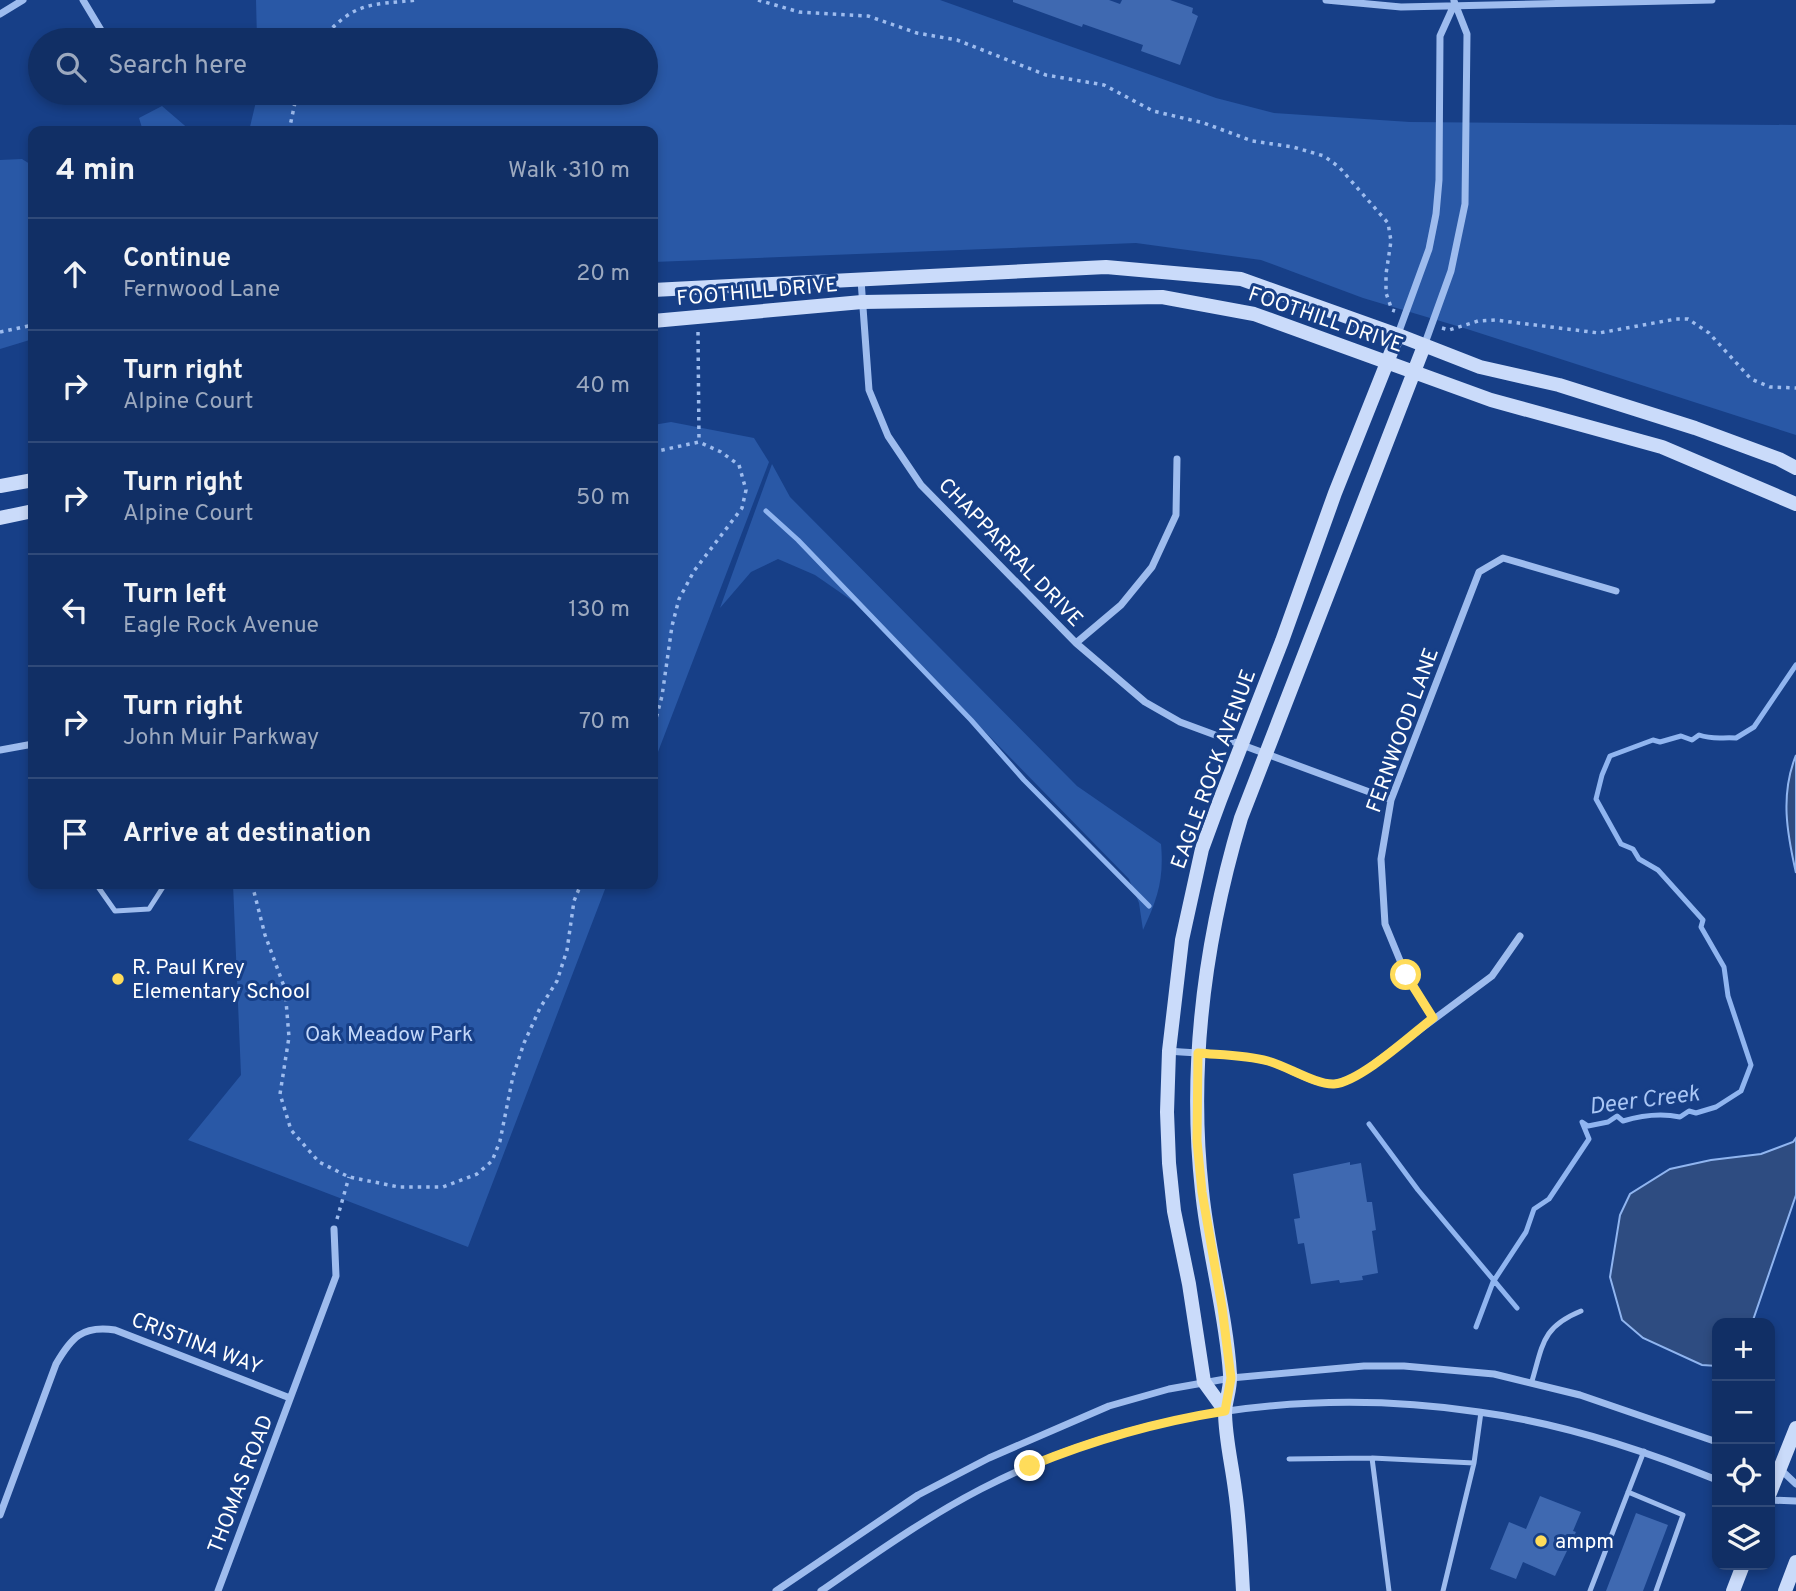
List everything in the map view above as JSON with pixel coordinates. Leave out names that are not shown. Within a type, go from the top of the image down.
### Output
[{"type":"street","points":[[0,13],[23,0]]},
{"type":"street","points":[[83,0],[100,28]]},
{"type":"street","points":[[1326,0],[1401,7],[1454,2],[1712,0]]},
{"type":"street","points":[[1398,335],[1429,249],[1436,214],[1439,180],[1440,36],[1454,2]]},
{"type":"street","points":[[1424,346],[1451,271],[1465,204],[1467,34],[1454,2]]},
{"type":"street","name":"FOOTHILL DRIVE","points":[[658,290],[1106,267],[1241,278],[1479,367],[1559,385],[1695,428],[1796,468]]},
{"type":"street","name":"CHAPPARRAL DRIVE","points":[[861,280],[869,390],[888,436],[921,485],[1076,643],[1145,702],[1180,722],[1391,800]]},
{"type":"street","name":"FOOTHILL DRIVE","points":[[658,321],[862,302],[1162,297],[1254,314],[1491,400],[1662,447],[1796,504]]},
{"type":"street","name":"EAGLE ROCK AVENUE","points":[[1225,1411],[1203,1382],[1170,1175],[1167,1112],[1169,1051],[1179,963],[1202,849],[1282,641],[1335,493],[1398,335]]},
{"type":"street","name":"EAGLE ROCK AVENUE","points":[[1243,1591],[1241,1537],[1225,1411],[1231,1378],[1202,1192],[1196,1108],[1203,993],[1225,872],[1241,818],[1424,346]]},
{"type":"street","points":[[1076,643],[1121,605],[1152,567],[1176,514],[1177,459]]},
{"type":"street","points":[[0,486],[28,481]]},
{"type":"street","points":[[0,518],[28,512]]},
{"type":"street","name":"FERNWOOD LANE","points":[[1433,1018],[1406,975],[1385,924],[1381,859],[1391,800],[1479,572],[1503,558],[1615,591]]},
{"type":"street","points":[[0,750],[28,745]]},
{"type":"street","points":[[1169,1051],[1266,1061],[1322,1082],[1333,1084],[1346,1081],[1363,1072],[1492,976],[1520,936]]},
{"type":"street","name":"THOMAS ROAD","points":[[218,1591],[337,1276],[334,1228]]},
{"type":"street","name":"CRISTINA WAY","points":[[0,1515],[56,1364],[69,1342],[84,1331],[99,1328],[115,1330],[290,1398]]},
{"type":"street","points":[[776,1591],[918,1496],[989,1458],[1110,1406],[1203,1382],[1334,1368],[1391,1366],[1494,1374],[1532,1381],[1580,1395],[1712,1440]]},
{"type":"street","points":[[821,1591],[938,1512],[1030,1466],[1104,1437],[1176,1419],[1225,1411],[1331,1402],[1395,1403],[1481,1412],[1539,1423],[1644,1451],[1712,1478]]},
{"type":"street","points":[[1796,1428],[1775,1465],[1796,1484]]},
{"type":"street","points":[[1775,1500],[1796,1502]]},
{"type":"street","points":[[1785,1591],[1796,1562]]},
{"type":"street","points":[[1733,1591],[1741,1570]]},
{"type":"lane","points":[[100,889],[115,911],[149,909],[162,889]]},
{"type":"lane","points":[[1532,1381],[1543,1342],[1549,1331],[1561,1319],[1581,1311]]},
{"type":"lane","points":[[1443,1591],[1474,1463],[1481,1412]]},
{"type":"lane","points":[[1590,1591],[1644,1451]]},
{"type":"lane","points":[[1289,1459],[1372,1458],[1474,1463]]},
{"type":"lane","points":[[1372,1458],[1389,1591]]},
{"type":"lane","points":[[1628,1492],[1683,1515],[1656,1591]]},
{"type":"path","points":[[333,28],[360,8],[375,3],[418,0]]},
{"type":"path","points":[[758,0],[799,12],[868,16],[917,33],[957,40],[1045,75],[1104,85],[1153,111],[1203,122],[1252,141],[1293,147],[1324,156],[1339,167],[1388,223],[1391,242],[1386,293],[1392,310],[1406,315]]},
{"type":"path","points":[[290,126],[294,105]]},
{"type":"path","points":[[698,318],[699,442]]},
{"type":"path","points":[[1432,325],[1448,330],[1468,323],[1495,320],[1604,333],[1676,318],[1689,319],[1709,333],[1751,379],[1764,386],[1796,388]]},
{"type":"path","points":[[0,332],[28,326]]},
{"type":"path","points":[[658,451],[699,442],[721,452],[739,466],[746,490],[742,508],[694,571],[680,599],[672,626],[658,711]]},
{"type":"path","points":[[253,889],[265,935],[285,989],[289,1037],[280,1094],[291,1130],[319,1162],[349,1177],[400,1187],[443,1187],[477,1174],[492,1161],[500,1141],[513,1076],[540,1008],[557,981],[567,950],[579,889]]},
{"type":"path","points":[[334,1228],[349,1177]]},
{"type":"green space","points":[[256,0],[940,0],[1216,98],[1274,113],[1410,122],[1796,125],[1796,435],[1363,298],[1261,260],[1136,243],[658,262],[658,126],[250,126],[255,105],[658,105],[658,28],[257,28]]},
{"type":"green space","points":[[162,106],[185,126],[141,126],[139,118]]},
{"type":"green space","points":[[22,159],[28,163],[28,341],[0,349],[0,160]]},
{"type":"green space","points":[[671,422],[754,438],[769,462],[658,752],[658,424]]},
{"type":"green space","points":[[772,464],[790,497],[1077,786],[1161,844],[1159,888],[1143,930],[1139,903],[1129,879],[854,602],[815,575],[778,559],[751,572],[720,608]]},
{"type":"green space","name":"Oak Meadow Park","points":[[233,889],[605,889],[468,1247],[188,1140],[241,1075]]},
{"type":"shaded area","points":[[1796,755],[1796,873],[1788,829],[1787,799]]},
{"type":"shaded area","points":[[1796,1138],[1796,1195],[1754,1318],[1712,1318],[1712,1366],[1702,1365],[1643,1338],[1622,1320],[1610,1277],[1620,1215],[1630,1194],[1670,1169],[1711,1160],[1761,1154],[1793,1142]]},
{"type":"building","points":[[1013,0],[1109,0],[1120,4],[1122,0],[1170,0],[1193,8],[1192,13],[1198,16],[1180,65],[1141,51],[1143,45],[1083,24],[1082,27]]},
{"type":"building","points":[[1350,1162],[1350,1165],[1361,1163],[1367,1202],[1372,1202],[1376,1230],[1372,1231],[1378,1273],[1362,1276],[1363,1280],[1311,1284],[1304,1243],[1298,1244],[1294,1219],[1300,1218],[1293,1174]]},
{"type":"building","points":[[1540,1496],[1581,1512],[1573,1531],[1576,1532],[1555,1576],[1523,1562],[1516,1579],[1490,1569],[1509,1522],[1526,1529]]},
{"type":"building","points":[[1636,1513],[1668,1525],[1643,1591],[1606,1591]]},
{"type":"waterway","points":[[766,511],[798,540],[971,720],[1024,780],[1149,906]]},
{"type":"waterway","name":"Deer Creek","points":[[1476,1327],[1493,1282],[1526,1232],[1534,1209],[1549,1199],[1589,1139],[1582,1122],[1588,1126],[1608,1122],[1617,1116],[1623,1121],[1652,1115],[1680,1117],[1689,1111],[1696,1113],[1716,1107],[1741,1091],[1751,1065],[1728,996],[1724,967],[1701,927],[1703,920],[1658,870],[1639,859],[1633,849],[1621,844],[1596,799],[1610,756],[1653,740],[1660,742],[1681,736],[1692,740],[1699,735],[1736,738],[1754,727],[1796,665]]},
{"type":"waterway","points":[[1369,1124],[1418,1190],[1517,1308]]},
{"type":"place","name":"R. Paul Krey Elementary School","points":[[118,979]]},
{"type":"place","name":"ampm","points":[[1541,1541]]},
{"type":"route","points":[[1030,1466],[1104,1437],[1176,1419],[1225,1411],[1231,1378],[1202,1192],[1197,1141],[1198,1053],[1266,1061],[1322,1082],[1333,1084],[1346,1081],[1363,1072],[1433,1018],[1406,975]]}]
